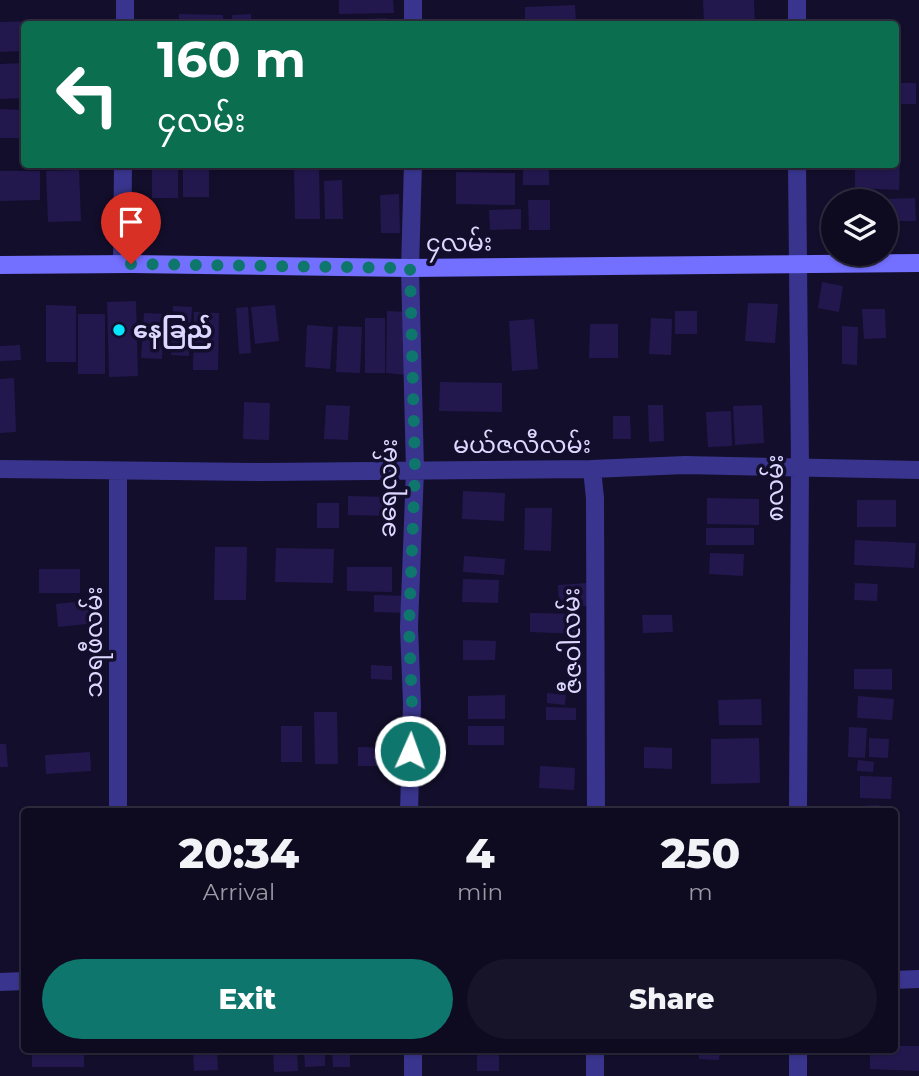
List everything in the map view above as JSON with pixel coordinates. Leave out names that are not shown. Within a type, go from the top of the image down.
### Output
[{"type":"street","points":[[124,21],[125,0]]},
{"type":"street","points":[[413,0],[413,21]]},
{"type":"street","points":[[797,0],[797,21]]},
{"type":"street","points":[[122,264],[123,168]]},
{"type":"street","name":"ခရေလမ်း","points":[[409,808],[412,704],[409,627],[415,470],[410,268],[412,168]]},
{"type":"street","name":"၈လမ်း","points":[[797,168],[800,466],[798,808]]},
{"type":"street","name":"၄လမ်း","points":[[0,265],[410,268],[919,263]]},
{"type":"street","name":"မယ်ဇလီလမ်း","points":[[0,469],[118,472],[592,469],[685,465],[919,470]]},
{"type":"street","name":"ဇီဇဝါလမ်း","points":[[592,469],[595,498],[596,808]]},
{"type":"street","name":"သရဖီလမ်း","points":[[118,472],[118,808]]},
{"type":"street","points":[[898,980],[919,979]]},
{"type":"street","points":[[0,982],[21,981]]},
{"type":"street","points":[[413,1053],[413,1076]]},
{"type":"street","points":[[595,1053],[595,1076]]},
{"type":"street","points":[[798,1053],[798,1076]]},
{"type":"building","points":[[339,0],[393,0],[394,13],[339,14]]},
{"type":"building","points":[[703,0],[754,0],[755,21],[704,21]]},
{"type":"building","points":[[575,5],[576,21],[525,21],[525,7]]},
{"type":"building","points":[[179,14],[223,15],[223,21],[179,21]]},
{"type":"building","points":[[251,14],[251,21],[232,21],[232,15]]},
{"type":"building","points":[[387,18],[387,21],[342,20]]},
{"type":"building","points":[[21,21],[21,51],[0,52],[0,22]]},
{"type":"building","points":[[21,63],[21,98],[0,99],[0,64]]},
{"type":"building","points":[[899,83],[916,83],[916,104],[899,104]]},
{"type":"building","points":[[0,109],[21,110],[21,138],[0,138]]},
{"type":"building","points":[[900,160],[899,190],[855,188],[855,168],[899,168]]},
{"type":"building","points":[[152,168],[178,168],[178,198],[152,198]]},
{"type":"building","points":[[183,168],[209,168],[209,197],[183,197]]},
{"type":"building","points":[[523,168],[549,168],[549,185],[523,185]]},
{"type":"building","points":[[294,169],[319,169],[320,219],[295,219]]},
{"type":"building","points":[[79,170],[81,221],[48,222],[46,171]]},
{"type":"building","points":[[0,171],[40,171],[40,200],[0,201]]},
{"type":"building","points":[[456,172],[515,173],[515,205],[456,204]]},
{"type":"building","points":[[342,180],[343,219],[325,219],[324,181]]},
{"type":"building","points":[[399,194],[400,233],[381,233],[380,195]]},
{"type":"building","points":[[915,198],[916,221],[898,221],[898,199]]},
{"type":"building","points":[[528,200],[550,200],[550,230],[529,230]]},
{"type":"building","points":[[521,209],[521,229],[490,230],[489,210]]},
{"type":"building","points":[[137,212],[154,212],[153,242],[136,241]]},
{"type":"building","points":[[822,282],[843,286],[839,312],[818,308]]},
{"type":"building","points":[[136,301],[138,376],[109,377],[107,302]]},
{"type":"building","points":[[748,303],[778,304],[775,343],[745,341]]},
{"type":"building","points":[[46,305],[76,306],[76,362],[46,362]]},
{"type":"building","points":[[275,305],[279,341],[255,344],[251,307]]},
{"type":"building","points":[[173,306],[192,307],[189,356],[171,355]]},
{"type":"building","points":[[248,307],[251,353],[239,354],[236,308]]},
{"type":"building","points":[[862,309],[885,309],[886,338],[864,339]]},
{"type":"building","points":[[387,311],[409,312],[407,375],[386,373]]},
{"type":"building","points":[[675,311],[697,311],[697,334],[675,334]]},
{"type":"building","points":[[194,312],[219,313],[218,370],[193,370]]},
{"type":"building","points":[[144,313],[165,314],[162,359],[141,358]]},
{"type":"building","points":[[78,314],[105,314],[105,374],[78,374]]},
{"type":"building","points":[[365,318],[385,318],[385,373],[365,373]]},
{"type":"building","points":[[651,318],[672,319],[671,355],[649,354]]},
{"type":"building","points":[[534,319],[538,369],[512,371],[509,321]]},
{"type":"building","points":[[590,324],[618,324],[618,358],[589,358]]},
{"type":"building","points":[[307,325],[333,327],[330,369],[305,367]]},
{"type":"building","points":[[338,326],[362,327],[360,373],[336,372]]},
{"type":"building","points":[[842,326],[858,327],[857,365],[842,364]]},
{"type":"building","points":[[20,345],[21,360],[0,361],[0,346]]},
{"type":"building","points":[[14,378],[16,432],[0,433],[0,379]]},
{"type":"building","points":[[440,382],[502,383],[502,412],[439,411]]},
{"type":"building","points":[[244,402],[270,403],[269,440],[243,439]]},
{"type":"building","points":[[326,405],[350,406],[348,440],[324,439]]},
{"type":"building","points":[[648,405],[663,405],[664,441],[649,442]]},
{"type":"building","points":[[762,405],[764,443],[735,445],[733,406]]},
{"type":"building","points":[[731,411],[732,446],[708,447],[706,412]]},
{"type":"building","points":[[613,416],[630,416],[631,439],[613,439]]},
{"type":"building","points":[[463,491],[505,493],[504,521],[462,519]]},
{"type":"building","points":[[348,496],[391,497],[391,516],[348,515]]},
{"type":"building","points":[[707,498],[759,499],[759,525],[707,524]]},
{"type":"building","points":[[857,500],[896,500],[896,527],[857,527]]},
{"type":"building","points":[[317,503],[339,503],[339,528],[317,528]]},
{"type":"building","points":[[525,508],[552,508],[551,551],[524,550]]},
{"type":"building","points":[[706,528],[754,528],[754,545],[706,545]]},
{"type":"building","points":[[855,540],[916,543],[914,568],[854,565]]},
{"type":"building","points":[[215,547],[247,547],[246,600],[214,600]]},
{"type":"building","points":[[276,548],[334,549],[333,583],[275,582]]},
{"type":"building","points":[[710,553],[744,554],[743,576],[709,574]]},
{"type":"building","points":[[464,556],[505,559],[504,575],[463,572]]},
{"type":"building","points":[[347,567],[392,567],[392,592],[347,591]]},
{"type":"building","points":[[39,569],[80,569],[80,593],[39,593]]},
{"type":"building","points":[[463,579],[499,580],[498,603],[462,602]]},
{"type":"building","points":[[587,583],[588,606],[559,607],[558,585]]},
{"type":"building","points":[[855,583],[878,584],[877,601],[854,600]]},
{"type":"building","points":[[374,595],[408,596],[408,613],[374,612]]},
{"type":"building","points":[[94,600],[96,623],[58,627],[56,604]]},
{"type":"building","points":[[530,613],[579,614],[578,634],[530,632]]},
{"type":"building","points":[[642,615],[672,615],[673,632],[643,633]]},
{"type":"building","points":[[463,640],[496,641],[495,660],[463,660]]},
{"type":"building","points":[[371,665],[392,666],[392,680],[371,679]]},
{"type":"building","points":[[854,669],[892,669],[892,690],[854,689]]},
{"type":"building","points":[[547,693],[566,695],[565,705],[547,703]]},
{"type":"building","points":[[505,695],[505,719],[468,719],[468,696]]},
{"type":"building","points":[[858,696],[894,699],[892,720],[857,718]]},
{"type":"building","points":[[761,699],[762,725],[719,725],[718,700]]},
{"type":"building","points":[[546,707],[576,708],[576,720],[546,720]]},
{"type":"building","points":[[314,712],[337,712],[338,764],[315,764]]},
{"type":"building","points":[[281,726],[302,726],[302,762],[281,762]]},
{"type":"building","points":[[468,726],[504,726],[504,745],[468,745]]},
{"type":"building","points":[[849,727],[867,728],[865,758],[848,757]]},
{"type":"building","points":[[759,738],[760,783],[711,784],[711,739]]},
{"type":"building","points":[[869,738],[889,739],[888,758],[869,757]]},
{"type":"building","points":[[0,744],[6,744],[8,767],[0,767]]},
{"type":"building","points":[[358,747],[392,748],[392,766],[358,766]]},
{"type":"building","points":[[644,747],[672,748],[672,769],[644,768]]},
{"type":"building","points":[[90,752],[91,771],[46,774],[45,755]]},
{"type":"building","points":[[858,760],[874,762],[873,772],[857,771]]},
{"type":"building","points":[[540,766],[575,768],[574,790],[539,788]]},
{"type":"building","points":[[860,776],[892,777],[891,799],[860,798]]},
{"type":"building","points":[[879,805],[879,808],[859,808]]},
{"type":"building","points":[[898,1046],[919,1046],[919,1071],[870,1069],[870,1053],[898,1053]]},
{"type":"building","points":[[32,1053],[84,1053],[84,1067],[32,1067]]},
{"type":"building","points":[[193,1053],[217,1053],[218,1070],[194,1071]]},
{"type":"building","points":[[273,1053],[297,1053],[298,1071],[274,1072]]},
{"type":"building","points":[[304,1053],[325,1053],[325,1066],[305,1067]]},
{"type":"building","points":[[332,1053],[350,1053],[350,1067],[333,1067]]},
{"type":"building","points":[[699,1053],[720,1053],[719,1060],[699,1059]]},
{"type":"building","points":[[477,1055],[499,1055],[499,1071],[477,1071]]},
{"type":"place","name":"နေခြည်","points":[[119,330]]},
{"type":"route","points":[[131,264],[410,268],[415,470],[409,627],[412,704],[410,751]]}]
